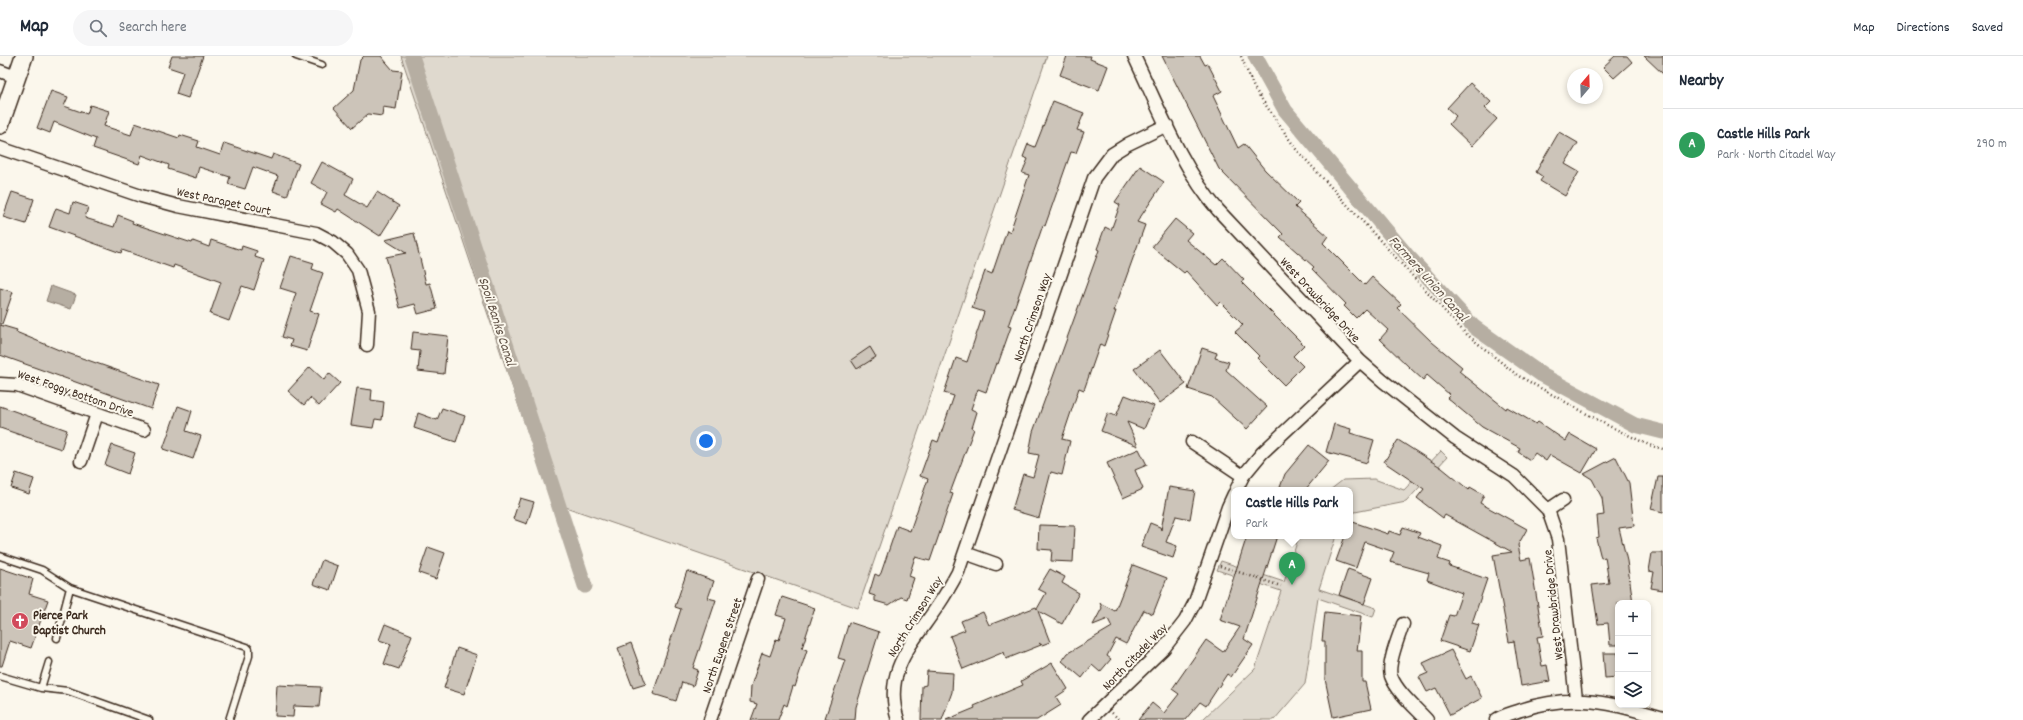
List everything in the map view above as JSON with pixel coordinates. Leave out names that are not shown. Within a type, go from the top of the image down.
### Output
[{"type":"street","points":[[0,125],[24,56]]},
{"type":"street","name":"West Drawbridge Drive","points":[[1134,56],[1191,174],[1206,197],[1360,360],[1382,381],[1455,438],[1514,476],[1548,510],[1558,539],[1576,699]]},
{"type":"street","points":[[0,71],[16,77]]},
{"type":"street","name":"North Crimson Way","points":[[898,720],[893,692],[898,666],[907,647],[939,604],[954,578],[965,553],[1094,178],[1112,154],[1128,144],[1167,125]]},
{"type":"street","name":"West Parapet Court","points":[[0,148],[141,196],[178,206],[316,233],[333,242],[348,254],[358,270],[369,311],[367,345]]},
{"type":"street","points":[[1238,487],[1243,476],[1262,453],[1360,360]]},
{"type":"street","name":"West Foggy Bottom Drive","points":[[0,384],[17,385],[144,430]]},
{"type":"street","points":[[81,461],[96,414]]},
{"type":"street","points":[[1192,442],[1243,476]]},
{"type":"street","name":"North Citadel Way","points":[[1089,720],[1164,648],[1185,622],[1195,602],[1231,500]]},
{"type":"street","points":[[1548,510],[1563,500]]},
{"type":"street","points":[[965,553],[996,564]]},
{"type":"street","name":"North Eugene Street","points":[[710,720],[758,579]]},
{"type":"street","points":[[1403,624],[1392,662],[1391,675],[1397,686],[1427,720]]},
{"type":"street","points":[[1499,719],[1536,705],[1576,699],[1619,706],[1663,718]]},
{"type":"lane","points":[[296,56],[322,65]]},
{"type":"lane","points":[[0,556],[42,570],[70,588],[249,649],[249,656],[229,720]]},
{"type":"lane","points":[[57,638],[70,588]]},
{"type":"lane","points":[[41,688],[49,662]]},
{"type":"lane","points":[[0,676],[41,688],[68,691],[149,720]]},
{"type":"path","points":[[1241,56],[1254,88],[1296,149],[1465,333],[1516,375],[1605,424],[1649,445],[1663,449]]},
{"type":"path","points":[[1218,565],[1280,586]]},
{"type":"path","points":[[1112,713],[1120,720]]},
{"type":"shaded area","points":[[401,56],[1047,56],[858,608],[551,502]]},
{"type":"shaded area","points":[[51,286],[76,295],[71,309],[46,301]]},
{"type":"shaded area","points":[[1441,451],[1447,457],[1406,502],[1353,512],[1353,487],[1334,487],[1343,480],[1374,479],[1404,490]]},
{"type":"shaded area","points":[[1298,539],[1335,539],[1319,589],[1376,608],[1373,617],[1318,598],[1305,684],[1274,720],[1202,720],[1255,669],[1281,591],[1217,570],[1221,561],[1284,582]]},
{"type":"building","points":[[172,56],[203,56],[188,98],[176,94],[183,72],[168,67]]},
{"type":"building","points":[[364,56],[381,56],[393,70],[402,71],[396,109],[383,107],[382,116],[368,114],[352,128],[334,108],[354,90],[360,60]]},
{"type":"building","points":[[1067,56],[1091,56],[1090,59],[1108,66],[1099,90],[1060,75]]},
{"type":"building","points":[[1162,56],[1200,56],[1205,65],[1208,64],[1222,91],[1213,96],[1238,148],[1244,144],[1265,170],[1299,203],[1295,207],[1328,236],[1323,243],[1365,285],[1372,277],[1401,304],[1397,308],[1432,342],[1462,367],[1459,371],[1506,409],[1507,407],[1536,424],[1538,422],[1566,441],[1570,434],[1596,449],[1582,473],[1550,455],[1546,461],[1535,453],[1530,460],[1518,452],[1520,448],[1482,427],[1447,398],[1450,395],[1427,375],[1423,380],[1410,368],[1380,339],[1388,330],[1365,309],[1356,318],[1344,306],[1346,304],[1312,269],[1314,267],[1280,237],[1283,234],[1219,169]]},
{"type":"building","points":[[1615,56],[1627,56],[1632,62],[1614,78],[1603,67]]},
{"type":"building","points":[[1644,56],[1663,56],[1663,74]]},
{"type":"building","points":[[1470,83],[1491,102],[1485,108],[1497,119],[1472,146],[1449,124],[1456,116],[1447,108]]},
{"type":"building","points":[[51,91],[68,97],[64,106],[87,114],[90,105],[109,111],[104,126],[131,135],[135,123],[179,138],[180,135],[199,141],[197,147],[220,155],[224,143],[271,159],[273,154],[299,164],[287,196],[273,191],[278,176],[253,167],[245,189],[228,184],[230,177],[199,167],[196,178],[168,169],[169,165],[142,155],[139,164],[93,148],[96,139],[54,122],[50,133],[37,128]]},
{"type":"building","points":[[1053,101],[1084,113],[1077,130],[1084,132],[1076,153],[1071,152],[1045,226],[1043,225],[1008,326],[1011,327],[998,364],[996,363],[986,392],[978,389],[971,409],[977,412],[972,428],[974,429],[950,493],[953,494],[930,561],[915,557],[909,576],[914,578],[907,599],[901,597],[889,605],[875,601],[875,596],[869,594],[875,574],[879,576],[881,573],[897,526],[910,531],[928,479],[920,476],[933,440],[938,442],[954,396],[944,393],[956,358],[967,362],[984,312],[972,308],[985,271],[992,274],[1007,230],[1010,232],[1029,175],[1022,173],[1028,159],[1023,157],[1028,144],[1035,147]]},
{"type":"building","points":[[1559,132],[1578,143],[1565,164],[1579,172],[1565,196],[1540,181],[1543,177],[1536,172]]},
{"type":"building","points":[[322,162],[353,179],[345,195],[367,208],[377,192],[399,206],[380,236],[338,209],[336,212],[321,204],[327,192],[311,183]]},
{"type":"building","points":[[1140,166],[1164,182],[1137,222],[1145,225],[1114,311],[1116,311],[1104,346],[1100,344],[1084,390],[1079,388],[1062,439],[1070,441],[1062,475],[1051,472],[1039,518],[1012,510],[1023,474],[1033,477],[1039,455],[1029,453],[1033,432],[1099,250],[1097,249],[1105,227],[1111,230],[1120,205],[1115,202]]},
{"type":"building","points":[[12,192],[34,199],[26,224],[3,217]]},
{"type":"building","points":[[73,202],[88,207],[85,218],[114,227],[118,215],[133,221],[132,223],[192,243],[193,241],[209,247],[211,240],[241,250],[242,246],[257,251],[255,257],[264,260],[254,290],[242,286],[229,321],[210,314],[221,282],[174,265],[173,268],[122,250],[121,253],[49,227],[56,208],[70,213]]},
{"type":"building","points":[[1175,219],[1192,233],[1186,240],[1216,265],[1223,258],[1244,280],[1241,282],[1304,345],[1293,356],[1303,366],[1284,385],[1257,358],[1259,356],[1235,332],[1243,325],[1220,302],[1217,305],[1186,271],[1184,273],[1152,247]]},
{"type":"building","points":[[414,233],[426,284],[430,283],[437,309],[418,314],[415,304],[400,308],[386,257],[406,253],[385,240]]},
{"type":"building","points":[[291,256],[314,263],[312,269],[323,273],[310,311],[319,314],[307,351],[290,346],[292,340],[282,337],[296,293],[280,288]]},
{"type":"building","points":[[0,288],[13,292],[2,324],[0,324]]},
{"type":"building","points":[[0,325],[17,330],[16,332],[59,350],[159,385],[151,409],[0,355]]},
{"type":"building","points":[[413,332],[448,336],[444,374],[418,371],[420,351],[411,350]]},
{"type":"building","points":[[870,347],[876,357],[857,369],[851,360]]},
{"type":"building","points":[[1202,348],[1217,353],[1215,358],[1229,362],[1226,370],[1267,407],[1247,429],[1212,397],[1188,389]]},
{"type":"building","points":[[1160,350],[1186,384],[1160,403],[1134,369]]},
{"type":"building","points":[[310,367],[324,380],[329,373],[340,383],[319,406],[310,398],[304,405],[288,391]]},
{"type":"building","points":[[357,388],[372,390],[371,400],[384,402],[382,420],[375,419],[373,428],[351,425]]},
{"type":"building","points":[[1125,395],[1154,406],[1144,429],[1127,422],[1138,446],[1101,431],[1108,413],[1116,416]]},
{"type":"building","points":[[0,406],[67,430],[61,449],[0,428]]},
{"type":"building","points":[[178,406],[192,411],[186,431],[201,436],[193,459],[163,449]]},
{"type":"building","points":[[442,408],[465,416],[456,442],[414,428],[418,413],[437,420]]},
{"type":"building","points":[[1334,424],[1351,429],[1350,433],[1374,440],[1367,463],[1326,452]]},
{"type":"building","points":[[1398,440],[1442,468],[1469,490],[1470,487],[1484,495],[1480,503],[1527,529],[1518,545],[1521,560],[1530,558],[1543,636],[1537,637],[1542,666],[1547,665],[1550,681],[1521,686],[1514,641],[1509,642],[1493,555],[1512,552],[1445,515],[1443,518],[1417,498],[1424,489],[1384,462]]},
{"type":"building","points":[[112,445],[135,453],[128,474],[105,465]]},
{"type":"building","points":[[1309,445],[1329,461],[1307,487],[1280,487],[1285,474]]},
{"type":"building","points":[[1139,449],[1147,465],[1135,470],[1143,489],[1123,498],[1107,463]]},
{"type":"building","points":[[1616,457],[1629,483],[1634,526],[1619,528],[1627,561],[1633,600],[1615,600],[1615,645],[1610,645],[1608,623],[1598,624],[1592,585],[1609,583],[1605,557],[1601,558],[1596,538],[1599,537],[1597,516],[1604,515],[1602,498],[1592,479],[1584,474]]},
{"type":"building","points":[[16,473],[34,479],[29,494],[11,488]]},
{"type":"building","points":[[1658,477],[1663,477],[1663,512],[1651,509]]},
{"type":"building","points":[[1169,487],[1195,491],[1190,519],[1176,516],[1166,542],[1177,546],[1173,558],[1141,547],[1150,523],[1160,527],[1161,530]]},
{"type":"building","points":[[520,498],[534,502],[527,524],[513,519]]},
{"type":"building","points":[[1353,522],[1388,534],[1389,531],[1400,535],[1403,527],[1420,533],[1418,537],[1442,546],[1438,559],[1450,563],[1449,566],[1487,579],[1472,623],[1479,625],[1470,651],[1440,641],[1449,615],[1454,616],[1462,593],[1427,580],[1429,573],[1390,562],[1394,552],[1365,542],[1356,568],[1336,561],[1344,539],[1353,539]]},
{"type":"building","points":[[1039,525],[1075,526],[1073,562],[1051,561],[1052,550],[1038,549]]},
{"type":"building","points":[[1246,539],[1276,539],[1244,639],[1253,645],[1231,677],[1227,674],[1206,706],[1200,702],[1185,720],[1138,720],[1152,703],[1164,713],[1179,694],[1172,689],[1206,640],[1223,652],[1240,627],[1220,620]]},
{"type":"building","points":[[428,547],[445,553],[436,579],[419,573]]},
{"type":"building","points":[[1652,553],[1663,553],[1663,590],[1651,588],[1654,572],[1649,571]]},
{"type":"building","points":[[322,560],[338,566],[330,590],[313,584]]},
{"type":"building","points":[[1133,565],[1167,578],[1153,614],[1144,610],[1126,644],[1116,639],[1107,656],[1111,659],[1100,672],[1092,665],[1082,678],[1062,661],[1068,653],[1112,627],[1108,619],[1093,625],[1102,608],[1100,603],[1115,611]]},
{"type":"building","name":"Pierce Park Baptist Church","points":[[0,568],[33,579],[29,594],[48,600],[31,648],[10,641],[2,666],[0,666]]},
{"type":"building","points":[[1050,569],[1065,577],[1062,583],[1079,593],[1062,624],[1038,611],[1050,642],[1042,645],[1039,643],[1041,645],[1006,659],[1004,652],[963,669],[950,636],[965,630],[961,621],[983,612],[989,625],[1036,607],[1037,609],[1046,593],[1038,589]]},
{"type":"building","points":[[1348,569],[1373,578],[1364,604],[1339,595]]},
{"type":"building","points":[[687,571],[714,581],[708,598],[716,600],[693,668],[698,670],[693,686],[682,682],[676,701],[653,694],[681,609],[675,607]]},
{"type":"building","points":[[782,597],[815,608],[802,648],[807,650],[795,687],[793,686],[787,706],[784,704],[778,720],[751,720],[757,704],[750,702],[751,686],[762,653],[770,656],[776,639],[779,640],[786,618],[776,615]]},
{"type":"building","points":[[1325,612],[1361,616],[1357,651],[1362,651],[1362,682],[1365,682],[1371,709],[1333,717],[1325,679],[1325,641],[1322,641]]},
{"type":"building","points":[[849,622],[879,632],[856,707],[855,720],[833,720],[825,718],[845,660],[838,658]]},
{"type":"building","points":[[385,624],[412,635],[399,669],[384,664],[391,644],[379,640]]},
{"type":"building","points":[[631,643],[646,684],[633,688],[618,648]]},
{"type":"building","points":[[457,648],[477,655],[464,694],[444,688]]},
{"type":"building","points":[[1451,650],[1466,679],[1471,676],[1482,698],[1450,715],[1436,688],[1427,692],[1419,677],[1428,673],[1423,663]]},
{"type":"building","points":[[1603,653],[1615,653],[1615,677],[1605,678]]},
{"type":"building","points":[[1052,663],[1068,689],[1056,697],[1061,705],[1037,720],[946,720],[1023,685],[1021,681]]},
{"type":"building","points":[[927,671],[953,673],[952,692],[942,720],[921,720],[922,686],[926,685]]},
{"type":"building","points":[[277,685],[321,687],[319,707],[294,706],[293,717],[275,716]]},
{"type":"waterway","name":"Spoil Banks Canal","points":[[412,56],[585,586]]},
{"type":"waterway","name":"Farmers Union Canal","points":[[1255,56],[1285,110],[1407,255],[1474,327],[1542,375],[1635,425],[1663,432]]},
{"type":"place","name":"Castle Hills Park","points":[[1292,585]]},
{"type":"place","name":"Pierce Park Baptist Church","points":[[20,621]]}]
